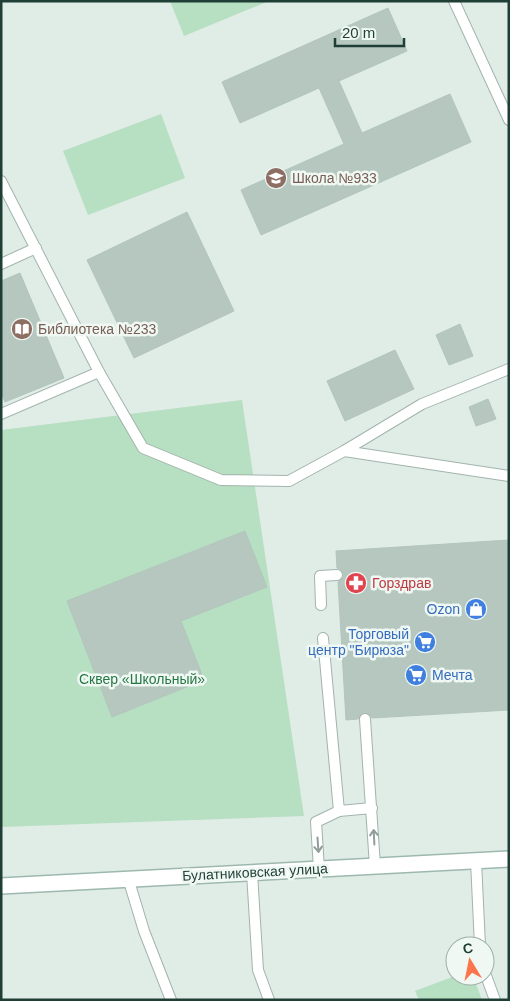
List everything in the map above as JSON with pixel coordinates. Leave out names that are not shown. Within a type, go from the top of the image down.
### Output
[{"type":"street","name":"Булатниковская улица","points":[[1,886],[509,859]]},
{"type":"lane","points":[[454,1],[509,120]]},
{"type":"lane","points":[[1,181],[99,372],[143,448],[221,480],[289,481],[344,451],[422,404],[509,369]]},
{"type":"lane","points":[[1,264],[36,248]]},
{"type":"lane","points":[[1,414],[99,372]]},
{"type":"lane","points":[[344,451],[509,476]]},
{"type":"lane","points":[[321,605],[320,576],[337,575]]},
{"type":"lane","points":[[323,638],[339,811]]},
{"type":"lane","points":[[365,719],[376,866]]},
{"type":"lane","points":[[319,869],[316,822],[339,811],[372,808]]},
{"type":"lane","points":[[476,861],[480,936]]},
{"type":"lane","points":[[252,873],[258,970],[269,1000]]},
{"type":"lane","points":[[128,878],[144,930],[171,1000]]},
{"type":"lane","points":[[490,986],[496,1000]]},
{"type":"green space","points":[[170,1],[269,1],[184,36]]},
{"type":"green space","points":[[161,114],[185,178],[88,215],[63,151]]},
{"type":"green space","name":"Сквер «Школьный»","points":[[242,400],[304,816],[1,827],[1,430]]},
{"type":"green space","points":[[445,980],[445,986],[477,986],[482,1000],[419,1000],[415,991]]},
{"type":"building","points":[[388,8],[407,51],[339,81],[362,133],[450,94],[471,142],[261,235],[241,190],[344,144],[319,88],[240,123],[222,82]]},
{"type":"building","points":[[187,212],[234,311],[134,358],[87,260]]},
{"type":"building","name":"Библиотека №233","points":[[20,273],[64,378],[5,402],[1,392],[1,281]]},
{"type":"building","points":[[460,324],[473,356],[449,365],[436,335]]},
{"type":"building","points":[[395,350],[414,389],[345,421],[327,381]]},
{"type":"building","points":[[488,399],[496,419],[476,426],[469,407]]},
{"type":"building","points":[[245,531],[267,587],[181,621],[204,680],[112,717],[67,601]]},
{"type":"building","name":"Торговый центр \"Бирюза\"","points":[[509,540],[509,710],[372,718],[365,712],[358,719],[346,720],[338,582],[343,578],[344,574],[337,568],[336,551]]},
{"type":"place","name":"Школа №933","points":[[276,178]]},
{"type":"place","name":"Библиотека №233","points":[[22,329]]},
{"type":"place","name":"Горздрав","points":[[356,583]]},
{"type":"place","name":"Ozon","points":[[476,609]]},
{"type":"place","name":"Торговый центр \"Бирюза\"","points":[[425,642]]},
{"type":"place","name":"Мечта","points":[[416,675]]}]
